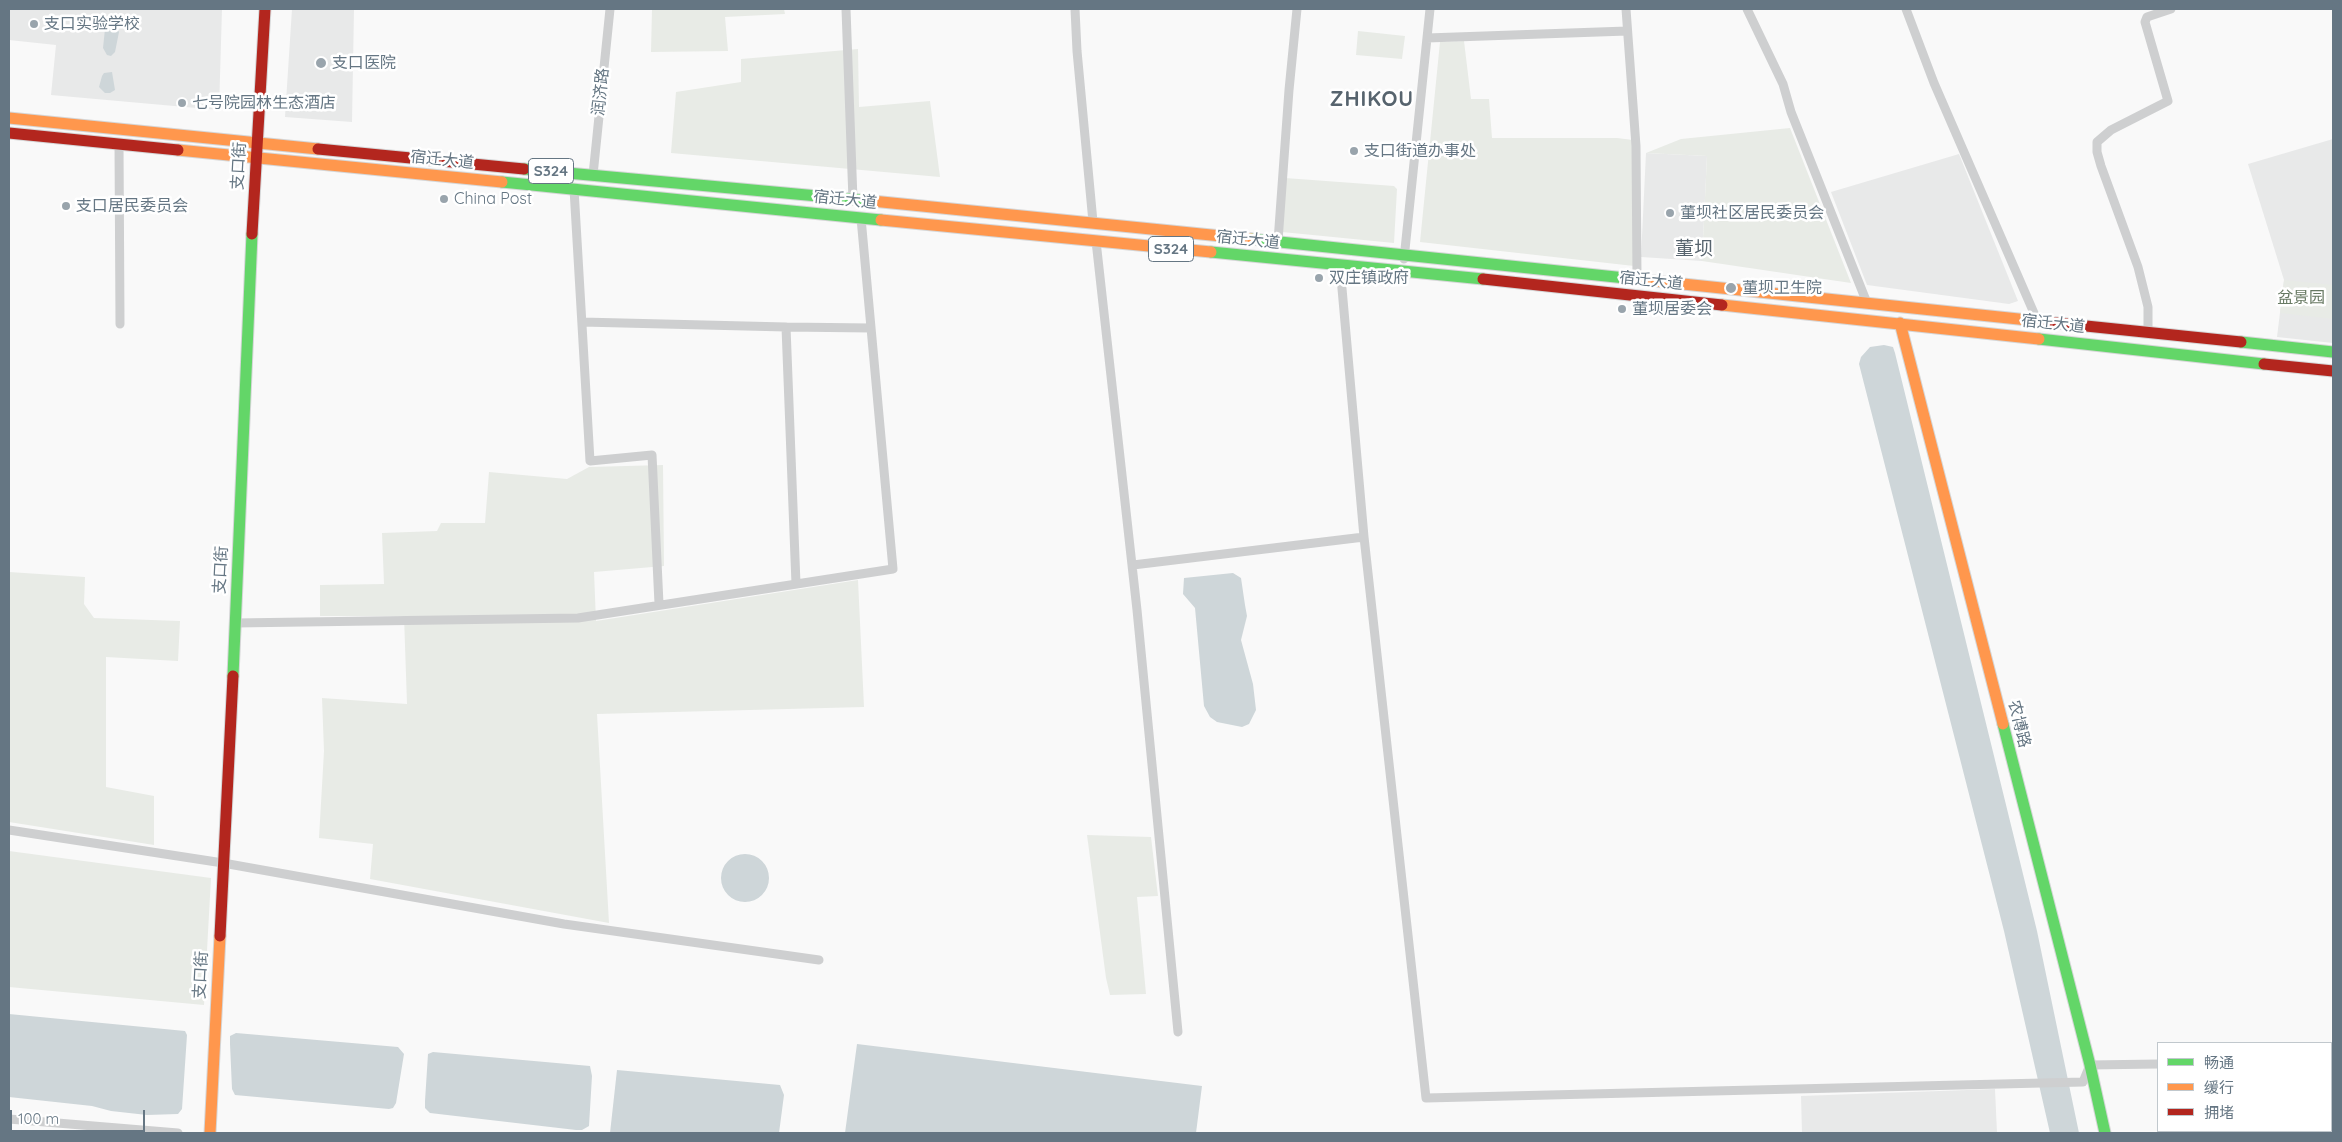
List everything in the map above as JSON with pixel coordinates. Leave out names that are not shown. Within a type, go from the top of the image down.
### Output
[{"type":"main road","name":"支口街","points":[[210,1133],[235,623],[247,315],[265,9]]},
{"type":"main road","name":"宿迁大道","points":[[9,118],[1094,222],[2333,352]]},
{"type":"main road","name":"宿迁大道","points":[[9,133],[1403,272],[1900,323],[2333,371]]},
{"type":"main road","name":"农博路","points":[[1900,323],[2090,1065],[2105,1133]]},
{"type":"street","name":"润济路","points":[[593,175],[610,9]]},
{"type":"street","points":[[846,9],[853,200]]},
{"type":"street","points":[[1075,9],[1077,51],[1094,222]]},
{"type":"street","points":[[1278,241],[1288,90],[1297,9]]},
{"type":"street","points":[[1403,272],[1430,9]]},
{"type":"street","points":[[1626,9],[1636,146],[1637,278]]},
{"type":"street","points":[[1747,9],[1783,84],[1794,121],[1867,303]]},
{"type":"street","points":[[1906,9],[1934,82],[2037,320]]},
{"type":"street","points":[[2148,332],[2146,299],[2138,267],[2097,152],[2098,142],[2111,130],[2168,101],[2145,22],[2147,17],[2171,9]]},
{"type":"street","points":[[1427,38],[1627,30]]},
{"type":"street","points":[[119,144],[120,324]]},
{"type":"street","points":[[574,189],[590,460],[652,455],[659,604]]},
{"type":"street","points":[[235,623],[578,618],[893,569],[861,218]]},
{"type":"street","points":[[1096,241],[1132,565],[1178,1032]]},
{"type":"street","points":[[1340,266],[1364,537],[1426,1098],[2083,1082],[2090,1065],[2157,1064]]},
{"type":"street","points":[[582,322],[871,328]]},
{"type":"street","points":[[786,327],[796,584]]},
{"type":"street","points":[[1132,565],[1364,537]]},
{"type":"street","points":[[9,830],[223,863],[564,924],[819,960]]},
{"type":"street","points":[[9,1119],[178,1133]]},
{"type":"shaded area","points":[[9,9],[222,9],[219,110],[51,95],[56,45],[9,40]]},
{"type":"shaded area","name":"支口医院","points":[[292,9],[354,9],[352,122],[285,117]]},
{"type":"shaded area","points":[[116,27],[119,32],[115,52],[111,56],[107,55],[103,48],[105,29]]},
{"type":"shaded area","points":[[112,72],[115,90],[105,93],[99,87],[102,76],[104,73]]},
{"type":"shaded area","points":[[2333,139],[2333,343],[2277,337],[2284,280],[2248,164]]},
{"type":"shaded area","points":[[1646,153],[1707,156],[1702,261],[1641,257]]},
{"type":"shaded area","points":[[1959,154],[2018,301],[2009,304],[1867,285],[1831,192]]},
{"type":"shaded area","points":[[1884,345],[1893,347],[1895,353],[2037,931],[2079,1133],[2050,1133],[2004,931],[1859,364],[1861,357],[1870,347]]},
{"type":"shaded area","points":[[1233,573],[1241,578],[1247,616],[1241,640],[1253,684],[1256,710],[1249,724],[1242,727],[1217,722],[1210,717],[1204,706],[1195,608],[1183,594],[1184,578]]},
{"type":"shaded area","points":[[740,854],[750,854],[759,858],[765,864],[768,869],[768,887],[759,898],[750,902],[740,902],[731,898],[725,892],[721,883],[721,873],[725,864],[731,858]]},
{"type":"shaded area","points":[[9,1014],[185,1031],[187,1035],[182,1109],[178,1114],[147,1115],[111,1111],[92,1106],[9,1097]]},
{"type":"shaded area","points":[[236,1033],[398,1047],[404,1054],[396,1103],[393,1108],[389,1109],[235,1095],[232,1089],[230,1036]]},
{"type":"shaded area","points":[[857,1044],[1202,1086],[1196,1133],[845,1133]]},
{"type":"shaded area","points":[[433,1052],[590,1066],[592,1076],[589,1126],[582,1130],[576,1130],[430,1113],[425,1108],[425,1101],[428,1054]]},
{"type":"shaded area","points":[[617,1070],[780,1085],[784,1095],[779,1133],[610,1133]]},
{"type":"shaded area","points":[[1995,1089],[1997,1133],[1802,1133],[1801,1096]]},
{"type":"green space","points":[[652,9],[784,9],[785,14],[725,17],[728,51],[651,52]]},
{"type":"green space","points":[[1358,31],[1405,36],[1402,59],[1356,55]]},
{"type":"green space","points":[[1464,41],[1471,99],[1489,99],[1492,138],[1617,138],[1633,140],[1634,266],[1420,242],[1440,42]]},
{"type":"green space","points":[[858,49],[859,107],[930,101],[940,177],[671,153],[676,92],[741,82],[741,59]]},
{"type":"green space","points":[[1790,128],[1851,283],[1702,261],[1707,156],[1646,153],[1681,139]]},
{"type":"green space","points":[[1285,178],[1394,186],[1397,189],[1394,243],[1282,232]]},
{"type":"green space","name":"盆景园","points":[[2284,280],[2333,285],[2333,319],[2280,313]]},
{"type":"green space","points":[[663,465],[664,566],[594,572],[596,621],[858,580],[864,707],[597,714],[609,923],[370,879],[373,844],[319,838],[324,751],[322,698],[407,704],[404,616],[320,616],[320,585],[384,584],[382,533],[437,531],[441,523],[485,523],[489,472],[567,479],[589,467]]},
{"type":"green space","points":[[9,572],[85,577],[84,604],[94,618],[180,621],[178,661],[106,657],[106,787],[154,796],[154,845],[9,822]]},
{"type":"green space","points":[[1087,835],[1151,837],[1158,896],[1137,897],[1146,994],[1110,995],[1106,978]]},
{"type":"green space","points":[[9,851],[211,878],[204,1005],[9,987]]},
{"type":"traffic: fast","points":[[524,169],[872,201]]},
{"type":"traffic: fast","points":[[502,182],[881,220]]},
{"type":"traffic: fast","points":[[233,676],[252,234]]},
{"type":"traffic: fast","points":[[1251,239],[1635,279]]},
{"type":"traffic: fast","points":[[1211,252],[1483,279]]},
{"type":"traffic: fast","points":[[2039,339],[2264,364]]},
{"type":"traffic: fast","points":[[2241,342],[2333,352]]},
{"type":"traffic: fast","points":[[2003,724],[2090,1065],[2105,1133]]},
{"type":"traffic: slow","points":[[9,118],[318,149]]},
{"type":"traffic: slow","points":[[178,150],[502,182]]},
{"type":"traffic: slow","points":[[872,201],[1251,239]]},
{"type":"traffic: slow","points":[[881,220],[1211,252]]},
{"type":"traffic: slow","points":[[1635,279],[2028,320]]},
{"type":"traffic: slow","points":[[1722,305],[2039,339]]},
{"type":"traffic: slow","points":[[1900,323],[2003,724]]},
{"type":"traffic: slow","points":[[210,1133],[220,936]]},
{"type":"traffic: jam","points":[[252,234],[265,9]]},
{"type":"traffic: jam","points":[[9,133],[178,150]]},
{"type":"traffic: jam","points":[[318,149],[524,169]]},
{"type":"traffic: jam","points":[[1483,279],[1722,305]]},
{"type":"traffic: jam","points":[[2028,320],[2241,342]]},
{"type":"traffic: jam","points":[[2264,364],[2333,371]]},
{"type":"traffic: jam","points":[[220,936],[233,676]]},
{"type":"place","name":"支口实验学校","points":[[34,24]]},
{"type":"place","name":"支口医院","points":[[321,63]]},
{"type":"place","name":"七号院园林生态酒店","points":[[182,103]]},
{"type":"place","name":"支口街道办事处","points":[[1354,151]]},
{"type":"place","name":"China Post","points":[[444,199]]},
{"type":"place","name":"支口居民委员会","points":[[66,206]]},
{"type":"place","name":"董坝社区居民委员会","points":[[1670,213]]},
{"type":"place","name":"双庄镇政府","points":[[1319,278]]},
{"type":"place","name":"董坝卫生院","points":[[1731,288]]},
{"type":"place","name":"董坝居委会","points":[[1622,309]]},
{"type":"district","name":"ZHIKOU","points":[[1372,100]]},
{"type":"district","name":"董坝","points":[[1694,249]]}]
